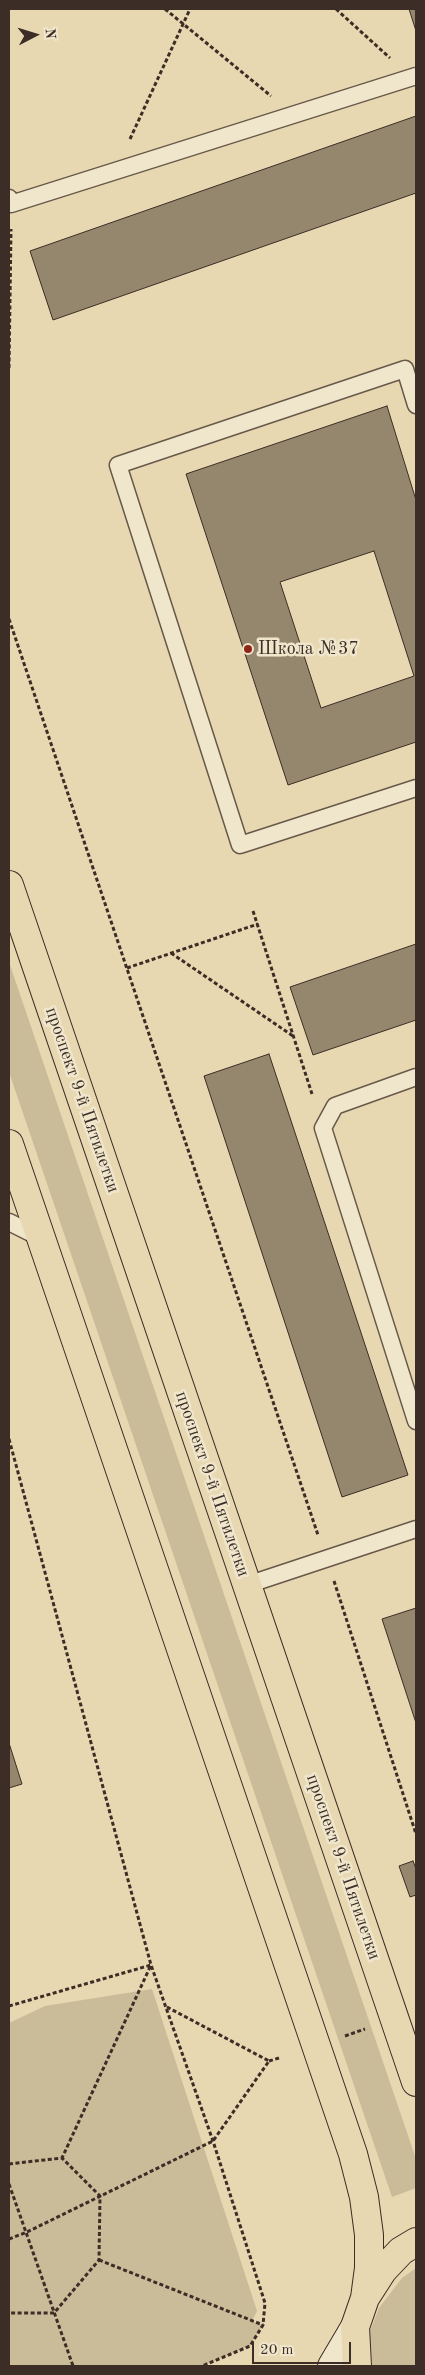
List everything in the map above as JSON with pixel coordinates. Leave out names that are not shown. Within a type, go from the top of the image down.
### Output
[{"type":"main road","name":"проспект 9-й Пятилетки","points":[[9,885],[416,2082]]},
{"type":"main road","points":[[9,1144],[353,2154],[364,2197],[369,2235],[369,2268],[365,2298],[355,2327],[332,2366]]},
{"type":"main road","points":[[365,2298],[382,2270],[401,2251],[416,2242]]},
{"type":"main road","points":[[355,2327],[357,2366]]},
{"type":"lane","points":[[10,201],[115,171],[414,76]]},
{"type":"lane","points":[[416,406],[405,368],[118,465],[240,845],[416,788]]},
{"type":"lane","points":[[416,1077],[335,1106],[323,1128],[416,1421]]},
{"type":"lane","points":[[9,1222],[41,1238]]},
{"type":"lane","points":[[247,1585],[416,1528]]},
{"type":"path","points":[[165,9],[294,114]]},
{"type":"path","points":[[115,171],[190,9]]},
{"type":"path","points":[[336,9],[414,76]]},
{"type":"path","points":[[9,368],[10,201]]},
{"type":"path","points":[[9,619],[326,1558],[416,1834]]},
{"type":"path","points":[[253,911],[323,1128]]},
{"type":"path","points":[[127,968],[258,924]]},
{"type":"path","points":[[171,953],[294,1037]]},
{"type":"path","points":[[9,1439],[151,1966],[213,2141],[266,2303],[263,2325],[250,2346],[202,2366]]},
{"type":"path","points":[[9,2006],[151,1966]]},
{"type":"path","points":[[62,2158],[151,1966]]},
{"type":"path","points":[[165,2006],[269,2061]]},
{"type":"path","points":[[338,2038],[371,2027]]},
{"type":"path","points":[[9,2239],[213,2141],[269,2061],[279,2058]]},
{"type":"path","points":[[9,2164],[62,2158]]},
{"type":"path","points":[[54,2313],[99,2260],[100,2196],[62,2158]]},
{"type":"path","points":[[9,2184],[73,2366]]},
{"type":"path","points":[[99,2260],[263,2325]]},
{"type":"path","points":[[9,2312],[54,2313]]},
{"type":"shaded area","points":[[9,962],[416,2159],[416,2188],[392,2197],[9,1072]]},
{"type":"shaded area","points":[[152,1989],[257,2311],[252,2321],[263,2325],[250,2346],[202,2366],[9,2366],[9,2023],[45,2006]]},
{"type":"shaded area","points":[[416,2268],[416,2366],[372,2366],[369,2334],[379,2308],[402,2278]]},
{"type":"building","points":[[409,9],[416,9],[416,31]]},
{"type":"building","points":[[416,116],[416,193],[53,320],[30,251]]},
{"type":"building","points":[[387,406],[416,500],[416,742],[288,785],[186,474]],"holes":[[[374,551],[414,676],[321,708],[280,582]]]},
{"type":"building","points":[[416,944],[416,1020],[313,1055],[290,987]]},
{"type":"building","points":[[269,1054],[408,1475],[342,1497],[204,1076]]},
{"type":"building","points":[[416,1608],[416,1723],[382,1619]]},
{"type":"building","points":[[9,1743],[22,1784],[9,1788]]},
{"type":"building","points":[[413,1861],[416,1869],[416,1895],[410,1897],[399,1866]]},
{"type":"place","name":"Школа №37","points":[[248,649]]}]
